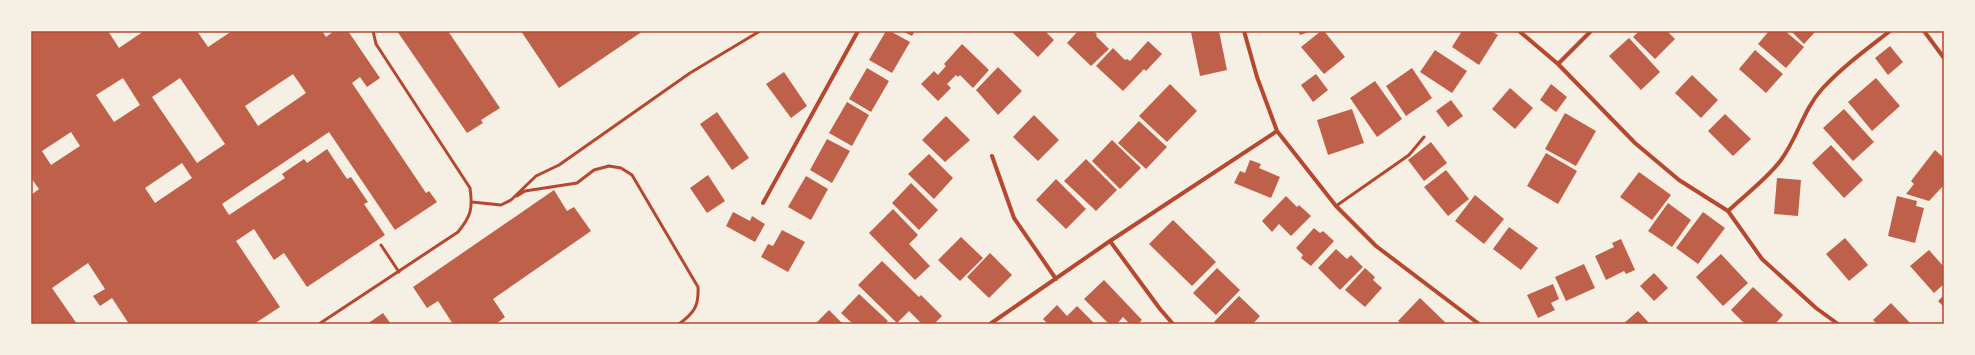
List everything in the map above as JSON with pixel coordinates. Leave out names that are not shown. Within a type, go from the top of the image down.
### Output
[{"type":"street","points":[[763,203],[858,31]]},
{"type":"street","points":[[1244,31],[1257,77],[1277,131],[1336,206],[1376,246],[1479,324]]},
{"type":"street","points":[[1519,31],[1558,64],[1635,143],[1679,180],[1728,211],[1762,259],[1790,285],[1838,324]]},
{"type":"street","points":[[1558,64],[1591,31]]},
{"type":"street","points":[[1728,211],[1770,172],[1781,159],[1796,136],[1806,111],[1822,89],[1842,70],[1890,31]]},
{"type":"street","points":[[1924,31],[1944,58]]},
{"type":"street","points":[[990,324],[1110,241],[1277,131]]},
{"type":"street","points":[[992,156],[1014,218],[1056,279]]},
{"type":"street","points":[[1110,241],[1160,309],[1173,324]]},
{"type":"lane","points":[[319,324],[458,232],[467,220],[472,202],[470,188],[376,44],[373,31]]},
{"type":"lane","points":[[511,200],[536,176],[559,165],[690,73],[760,31]]},
{"type":"lane","points":[[1336,206],[1409,155],[1424,137]]},
{"type":"lane","points":[[472,202],[501,205],[525,191],[577,183],[594,170],[609,166],[621,168],[632,175],[698,287],[698,300],[692,314],[679,324]]},
{"type":"lane","points":[[381,245],[399,272]]},
{"type":"building","points":[[31,31],[108,31],[119,48],[144,31],[197,31],[208,47],[232,31],[322,31],[326,37],[334,31],[348,31],[380,78],[367,87],[360,77],[352,83],[426,193],[429,191],[437,202],[395,230],[329,132],[222,204],[229,215],[285,178],[282,174],[304,159],[307,163],[327,149],[347,179],[351,177],[368,202],[364,204],[385,235],[307,287],[284,253],[274,260],[254,229],[236,241],[280,307],[254,324],[129,324],[112,298],[100,306],[93,296],[105,289],[88,263],[52,288],[77,324],[31,324],[31,195],[39,189],[31,178]],"holes":[[[293,74],[306,93],[258,126],[245,106]],[[123,78],[140,105],[114,122],[96,95]],[[180,78],[225,144],[197,163],[152,97]],[[71,132],[80,146],[51,165],[42,151]],[[182,163],[192,178],[155,203],[145,188]]]},
{"type":"building","points":[[397,31],[448,31],[500,108],[481,120],[483,123],[467,133]]},
{"type":"building","points":[[521,31],[643,31],[559,88]]},
{"type":"building","points":[[886,31],[890,31],[910,42],[892,73],[869,60]]},
{"type":"building","points":[[902,31],[915,31],[912,36]]},
{"type":"building","points":[[1011,31],[1045,31],[1054,40],[1038,57]]},
{"type":"building","points":[[1078,31],[1094,31],[1097,35],[1096,36],[1109,49],[1091,66],[1067,43]]},
{"type":"building","points":[[1219,31],[1227,70],[1200,76],[1191,32]]},
{"type":"building","points":[[1298,31],[1311,31],[1300,35]]},
{"type":"building","points":[[1321,31],[1324,31],[1345,57],[1324,74],[1301,47]]},
{"type":"building","points":[[1462,31],[1491,31],[1498,35],[1479,65],[1452,47]]},
{"type":"building","points":[[1639,31],[1667,31],[1675,39],[1655,59],[1633,37]]},
{"type":"building","points":[[1769,31],[1785,31],[1804,47],[1786,68],[1758,44]]},
{"type":"building","points":[[1791,31],[1816,31],[1804,44]]},
{"type":"building","points":[[1629,38],[1660,72],[1641,90],[1609,56]]},
{"type":"building","points":[[1148,41],[1162,54],[1146,71],[1144,69],[1123,91],[1096,66],[1113,48],[1125,60],[1127,59],[1130,61]]},
{"type":"building","points":[[962,44],[989,70],[973,88],[960,75],[958,77],[956,75],[947,84],[951,88],[938,101],[921,84],[934,71],[938,75],[946,66],[944,64]]},
{"type":"building","points":[[1890,46],[1903,62],[1888,75],[1875,58]]},
{"type":"building","points":[[1435,50],[1467,71],[1452,93],[1420,72]]},
{"type":"building","points":[[1755,50],[1783,74],[1766,93],[1739,69]]},
{"type":"building","points":[[998,67],[1022,91],[998,115],[976,90]]},
{"type":"building","points":[[867,68],[889,81],[871,112],[849,99]]},
{"type":"building","points":[[1412,68],[1432,98],[1406,116],[1386,86]]},
{"type":"building","points":[[784,72],[807,106],[791,118],[766,84]]},
{"type":"building","points":[[1316,74],[1328,90],[1313,102],[1301,85]]},
{"type":"building","points":[[1692,75],[1718,100],[1701,118],[1675,93]]},
{"type":"building","points":[[1876,78],[1900,106],[1872,131],[1848,102]]},
{"type":"building","points":[[1375,81],[1402,119],[1377,137],[1350,98]]},
{"type":"building","points":[[1170,84],[1197,111],[1167,142],[1139,116]]},
{"type":"building","points":[[1551,84],[1567,97],[1556,112],[1540,100]]},
{"type":"building","points":[[1510,88],[1533,108],[1515,129],[1492,109]]},
{"type":"building","points":[[1451,100],[1463,116],[1448,127],[1436,111]]},
{"type":"building","points":[[847,102],[869,115],[852,146],[829,133]]},
{"type":"building","points":[[1352,109],[1364,143],[1328,155],[1317,120]]},
{"type":"building","points":[[1844,109],[1874,142],[1853,161],[1823,128]]},
{"type":"building","points":[[717,112],[749,158],[732,170],[700,124]]},
{"type":"building","points":[[1565,113],[1596,131],[1576,166],[1545,149]]},
{"type":"building","points":[[1725,114],[1751,139],[1733,156],[1708,131]]},
{"type":"building","points":[[1034,115],[1059,140],[1038,161],[1013,137]]},
{"type":"building","points":[[946,116],[970,140],[945,162],[922,140]]},
{"type":"building","points":[[1139,121],[1167,147],[1146,169],[1118,143]]},
{"type":"building","points":[[827,139],[850,151],[832,183],[810,170]]},
{"type":"building","points":[[1112,140],[1141,168],[1120,189],[1092,161]]},
{"type":"building","points":[[1431,142],[1447,163],[1424,181],[1408,160]]},
{"type":"building","points":[[1831,145],[1863,180],[1844,198],[1812,163]]},
{"type":"building","points":[[1935,150],[1944,158],[1944,185],[1929,201],[1906,194],[1914,184],[1911,181]]},
{"type":"building","points":[[1546,153],[1577,171],[1558,204],[1527,186]]},
{"type":"building","points":[[929,154],[953,178],[934,199],[908,174]]},
{"type":"building","points":[[1086,159],[1117,190],[1096,211],[1064,181]]},
{"type":"building","points":[[1250,160],[1261,164],[1259,168],[1280,177],[1271,198],[1234,183],[1240,171],[1245,173]]},
{"type":"building","points":[[1446,170],[1469,199],[1448,216],[1424,187]]},
{"type":"building","points":[[1639,172],[1671,195],[1652,220],[1620,197]]},
{"type":"building","points":[[708,175],[725,201],[707,213],[690,188]]},
{"type":"building","points":[[806,176],[828,189],[811,220],[788,207]]},
{"type":"building","points":[[1777,178],[1801,180],[1798,216],[1774,214]]},
{"type":"building","points":[[1056,179],[1086,209],[1066,229],[1036,200]]},
{"type":"building","points":[[911,183],[938,210],[919,230],[892,203]]},
{"type":"building","points":[[554,190],[567,211],[574,207],[591,231],[493,299],[505,317],[496,324],[453,324],[438,301],[427,308],[413,287]]},
{"type":"building","points":[[1475,195],[1504,219],[1484,244],[1455,221]]},
{"type":"building","points":[[1286,196],[1297,207],[1299,205],[1311,216],[1291,236],[1279,224],[1272,232],[1262,221]]},
{"type":"building","points":[[1897,196],[1917,201],[1916,206],[1924,208],[1915,243],[1888,236]]},
{"type":"building","points":[[1668,203],[1691,220],[1672,247],[1648,231]]},
{"type":"building","points":[[893,209],[918,235],[909,244],[930,266],[915,280],[869,233]]},
{"type":"building","points":[[733,212],[750,221],[752,216],[765,224],[755,242],[726,226]]},
{"type":"building","points":[[1703,212],[1725,228],[1698,264],[1676,248]]},
{"type":"building","points":[[1173,220],[1216,262],[1192,286],[1149,244]]},
{"type":"building","points":[[1509,227],[1538,248],[1521,270],[1493,249]]},
{"type":"building","points":[[1314,228],[1320,233],[1323,231],[1334,241],[1311,266],[1301,258],[1303,255],[1296,248]]},
{"type":"building","points":[[782,230],[805,242],[788,272],[761,257],[768,244],[773,246]]},
{"type":"building","points":[[961,237],[983,258],[960,281],[938,260]]},
{"type":"building","points":[[1845,238],[1868,265],[1849,281],[1826,254]]},
{"type":"building","points":[[1621,239],[1635,270],[1626,274],[1624,271],[1606,280],[1595,256],[1614,247],[1612,243]]},
{"type":"building","points":[[1336,249],[1347,259],[1351,255],[1363,267],[1340,290],[1318,268]]},
{"type":"building","points":[[1929,250],[1944,267],[1944,284],[1934,293],[1910,266]]},
{"type":"building","points":[[990,253],[1012,275],[989,298],[967,277]]},
{"type":"building","points":[[1721,254],[1748,283],[1723,306],[1696,277]]},
{"type":"building","points":[[882,261],[919,297],[921,295],[942,316],[934,324],[922,324],[909,311],[897,323],[858,285]]},
{"type":"building","points":[[1584,264],[1595,288],[1566,301],[1555,277]]},
{"type":"building","points":[[1217,268],[1240,290],[1216,315],[1193,293]]},
{"type":"building","points":[[1365,268],[1375,277],[1373,280],[1382,288],[1365,307],[1345,290]]},
{"type":"building","points":[[1654,273],[1668,288],[1654,301],[1640,286]]},
{"type":"building","points":[[1104,280],[1142,320],[1138,324],[1130,324],[1123,317],[1117,324],[1109,324],[1084,299]]},
{"type":"building","points":[[1553,284],[1559,299],[1551,303],[1555,310],[1538,318],[1527,295]]},
{"type":"building","points":[[1753,287],[1783,315],[1775,324],[1745,324],[1731,310]]},
{"type":"building","points":[[859,294],[888,321],[885,324],[853,324],[841,313]]},
{"type":"building","points":[[1944,295],[1944,307],[1938,301]]},
{"type":"building","points":[[1239,296],[1260,316],[1253,324],[1216,324],[1214,322]]},
{"type":"building","points":[[1420,298],[1447,324],[1402,324],[1398,321]]},
{"type":"building","points":[[1891,303],[1911,324],[1877,324],[1873,320]]},
{"type":"building","points":[[1057,305],[1067,316],[1077,306],[1095,324],[1048,324],[1043,319]]},
{"type":"building","points":[[829,310],[843,324],[815,324]]},
{"type":"building","points":[[1638,311],[1650,324],[1623,324]]},
{"type":"building","points":[[383,313],[391,324],[367,324]]}]
